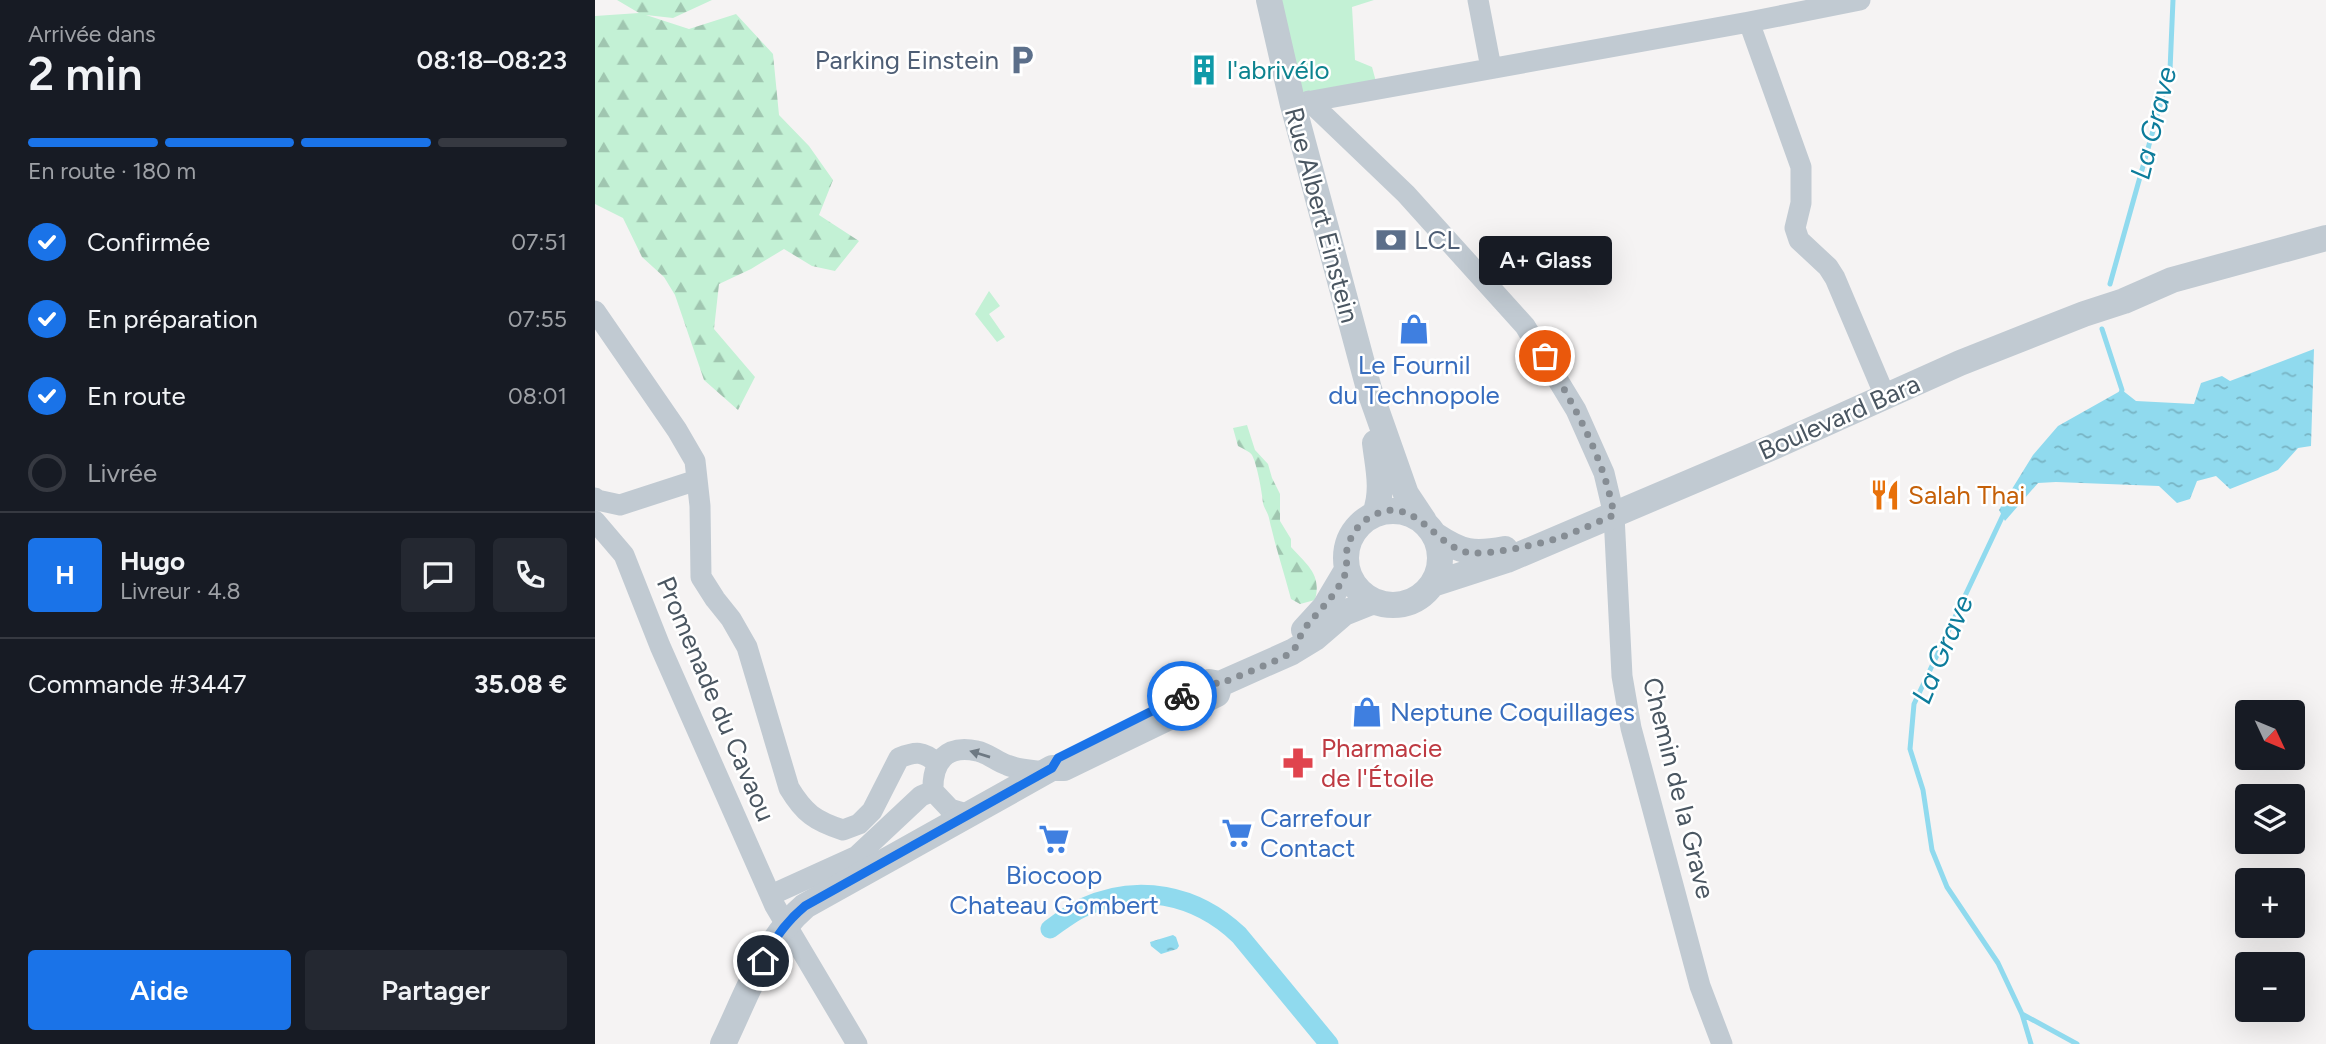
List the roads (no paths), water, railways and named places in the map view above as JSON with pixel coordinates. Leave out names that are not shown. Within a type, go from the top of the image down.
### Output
[{"type":"street","name":"Rue Albert Einstein","points":[[1269,0],[1301,103],[1369,389],[1406,494],[1429,528]]},
{"type":"street","points":[[1478,0],[1491,68]]},
{"type":"street","points":[[1301,103],[1860,0]]},
{"type":"street","points":[[1749,22],[1801,167],[1801,204],[1795,228],[1799,240],[1828,267],[1835,278],[1885,396]]},
{"type":"street","name":"Chemin de la Grave","points":[[1301,103],[1406,194],[1525,326],[1576,410],[1604,474],[1614,515],[1622,676],[1628,718],[1700,986],[1721,1044]]},
{"type":"street","name":"Boulevard Bara","points":[[1433,584],[1507,560],[1960,363],[2172,280],[2326,239]]},
{"type":"street","name":"Boulevard Bara","points":[[2105,307],[2174,295],[2326,255]]},
{"type":"street","points":[[595,311],[677,430],[695,461],[701,577],[747,646],[789,788],[799,804],[811,816],[843,830],[859,824],[872,811],[899,758],[914,752],[925,753],[937,763]]},
{"type":"street","name":"Rue Albert Einstein","points":[[1369,389],[1381,484],[1380,500],[1375,514]]},
{"type":"street","points":[[595,498],[620,505],[697,480]]},
{"type":"street","points":[[1392,511],[1409,513],[1429,528],[1440,551],[1440,568],[1425,594],[1401,605],[1388,605],[1362,594],[1347,570],[1346,554],[1350,538],[1359,525],[1375,514],[1392,511]]},
{"type":"street","name":"Promenade du Cavaou","points":[[595,522],[624,555],[666,658],[782,914],[857,1044]]},
{"type":"street","name":"Boulevard Bara","points":[[1429,528],[1465,552],[1480,554],[1556,538]]},
{"type":"street","points":[[1292,652],[1305,628],[1325,607],[1347,570]]},
{"type":"street","points":[[782,914],[822,896],[970,815],[1049,770],[1058,758],[1209,682],[1220,684],[1292,652],[1315,638],[1344,613],[1374,601]]},
{"type":"street","points":[[970,815],[950,809],[933,790],[932,777],[937,763],[948,753],[978,751],[1008,766],[1049,770]]},
{"type":"street","points":[[723,1044],[769,948],[782,914],[857,856],[921,796],[933,790]]},
{"type":"water","points":[[2314,349],[2311,446],[2298,448],[2278,470],[2230,489],[2216,476],[2197,481],[2190,499],[2177,503],[2159,486],[2038,483],[2005,521],[1999,510],[2033,455],[2058,426],[2122,390],[2136,401],[2194,404],[2201,383],[2222,376],[2230,381]]},
{"type":"water","points":[[1173,935],[1179,946],[1177,949],[1161,954],[1151,946],[1150,942]]},
{"type":"waterway","name":"La Grave","points":[[2110,284],[2170,70],[2173,0]]},
{"type":"waterway","name":"La Grave","points":[[2102,329],[2121,393]]},
{"type":"waterway","name":"La Grave","points":[[2005,511],[1914,704],[1910,749],[1923,790],[1932,850],[1947,887],[1998,963],[2022,1014],[2031,1044]]},
{"type":"waterway","points":[[1050,929],[1082,908],[1124,895],[1165,896],[1185,902],[1204,910],[1239,935],[1329,1044]]},
{"type":"waterway","points":[[2022,1014],[2077,1044]]},
{"type":"place","name":"Parking Einstein","points":[[1022,60]]},
{"type":"place","name":"l'abrivélo","points":[[1204,70]]},
{"type":"place","name":"LCL","points":[[1391,240]]},
{"type":"place","name":"Le Fournil du Technopole","points":[[1414,329]]},
{"type":"place","name":"A+ Glass","points":[[1545,356]]},
{"type":"place","name":"Salah Thai","points":[[1885,495]]},
{"type":"place","name":"Neptune Coquillages","points":[[1367,712]]},
{"type":"place","name":"Pharmacie de l'Étoile","points":[[1298,763]]},
{"type":"place","name":"Carrefour Contact","points":[[1237,833]]},
{"type":"place","name":"Biocoop Chateau Gombert","points":[[1054,839]]}]
